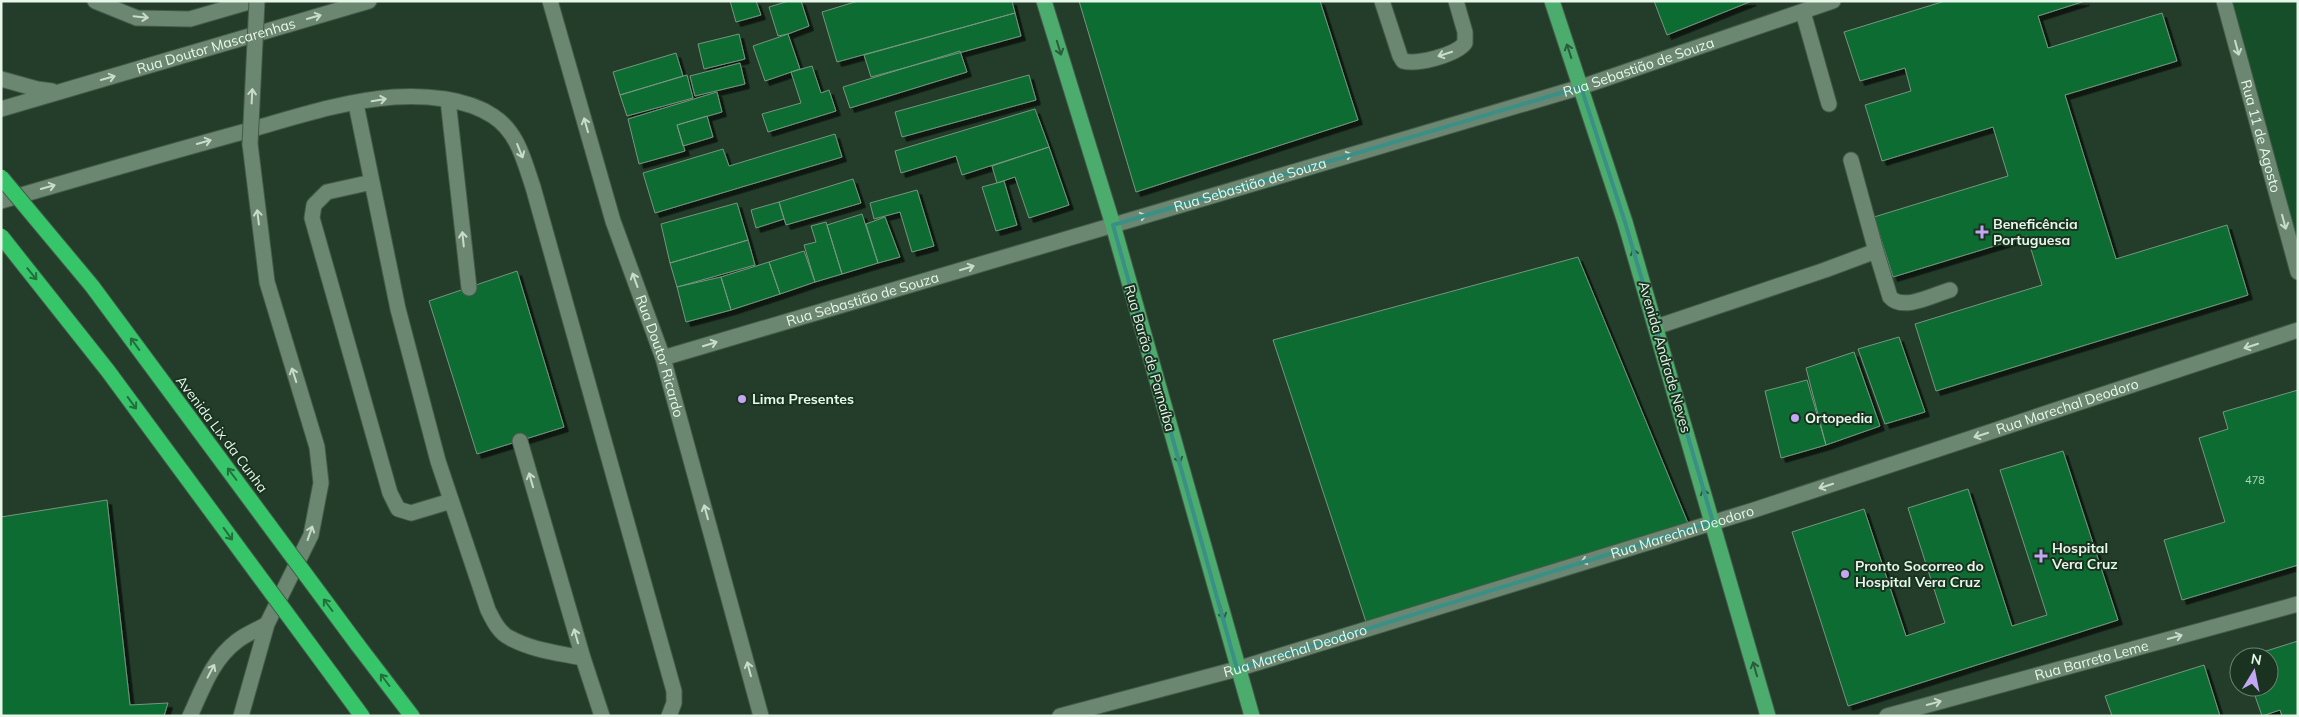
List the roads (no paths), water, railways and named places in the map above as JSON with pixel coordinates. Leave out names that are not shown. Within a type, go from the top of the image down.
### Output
[{"type":"highway","name":"Avenida Lix da Cunha","points":[[1,177],[92,286],[412,716]]},
{"type":"highway","points":[[1,236],[108,371],[362,716]]},
{"type":"main road","name":"Rua Barão de Parnaíba","points":[[1044,1],[1113,225],[1237,669],[1252,716]]},
{"type":"main road","name":"Avenida Andrade Neves","points":[[1552,1],[1625,222],[1768,716]]},
{"type":"street","points":[[95,1],[137,18],[190,19],[252,1]]},
{"type":"street","points":[[241,716],[267,624],[311,534],[321,484],[317,447],[267,282],[250,144],[257,1]]},
{"type":"street","name":"Rua Doutor Mascarenhas","points":[[1,109],[369,1]]},
{"type":"street","name":"Rua Doutor Ricardo","points":[[550,1],[613,221],[664,358],[762,716]]},
{"type":"street","points":[[1382,1],[1400,56],[1403,61],[1415,63],[1458,50],[1465,43],[1465,32],[1456,1]]},
{"type":"street","name":"Rua Sebastião de Souza","points":[[664,358],[1580,87],[1833,1]]},
{"type":"street","name":"Rua 11 de Agosto","points":[[2224,1],[2298,272]]},
{"type":"street","points":[[1803,12],[1829,104]]},
{"type":"street","points":[[1,79],[36,89],[61,91]]},
{"type":"street","points":[[1,201],[328,108],[393,97],[423,97],[448,100],[493,116],[512,133],[520,147],[533,187],[674,691],[674,703],[669,716]]},
{"type":"street","points":[[448,100],[469,288]]},
{"type":"street","points":[[356,104],[398,309],[438,461],[494,623],[508,638],[546,650],[583,658]]},
{"type":"street","points":[[1851,160],[1890,297],[1894,301],[1901,303],[1950,290]]},
{"type":"street","points":[[372,182],[327,192],[314,205],[312,218],[390,493],[398,509],[411,513],[451,501]]},
{"type":"street","points":[[1656,326],[1825,270],[1876,251]]},
{"type":"street","name":"Rua Marechal Deodoro","points":[[1060,716],[1237,669],[1713,522],[2298,330]]},
{"type":"street","points":[[520,441],[583,658],[602,716]]},
{"type":"street","name":"Rua Barreto Leme","points":[[1887,716],[2298,604]]},
{"type":"street","points":[[190,716],[212,668],[225,651],[238,640],[267,624]]},
{"type":"place","name":"Beneficência Portuguesa","points":[[1982,232]]},
{"type":"place","name":"Lima Presentes","points":[[742,399]]},
{"type":"place","name":"Ortopedia","points":[[1795,418]]},
{"type":"place","name":"Hospital Vera Cruz","points":[[2041,556]]},
{"type":"place","name":"Pronto Socorreo do Hospital Vera Cruz","points":[[1845,574]]}]
